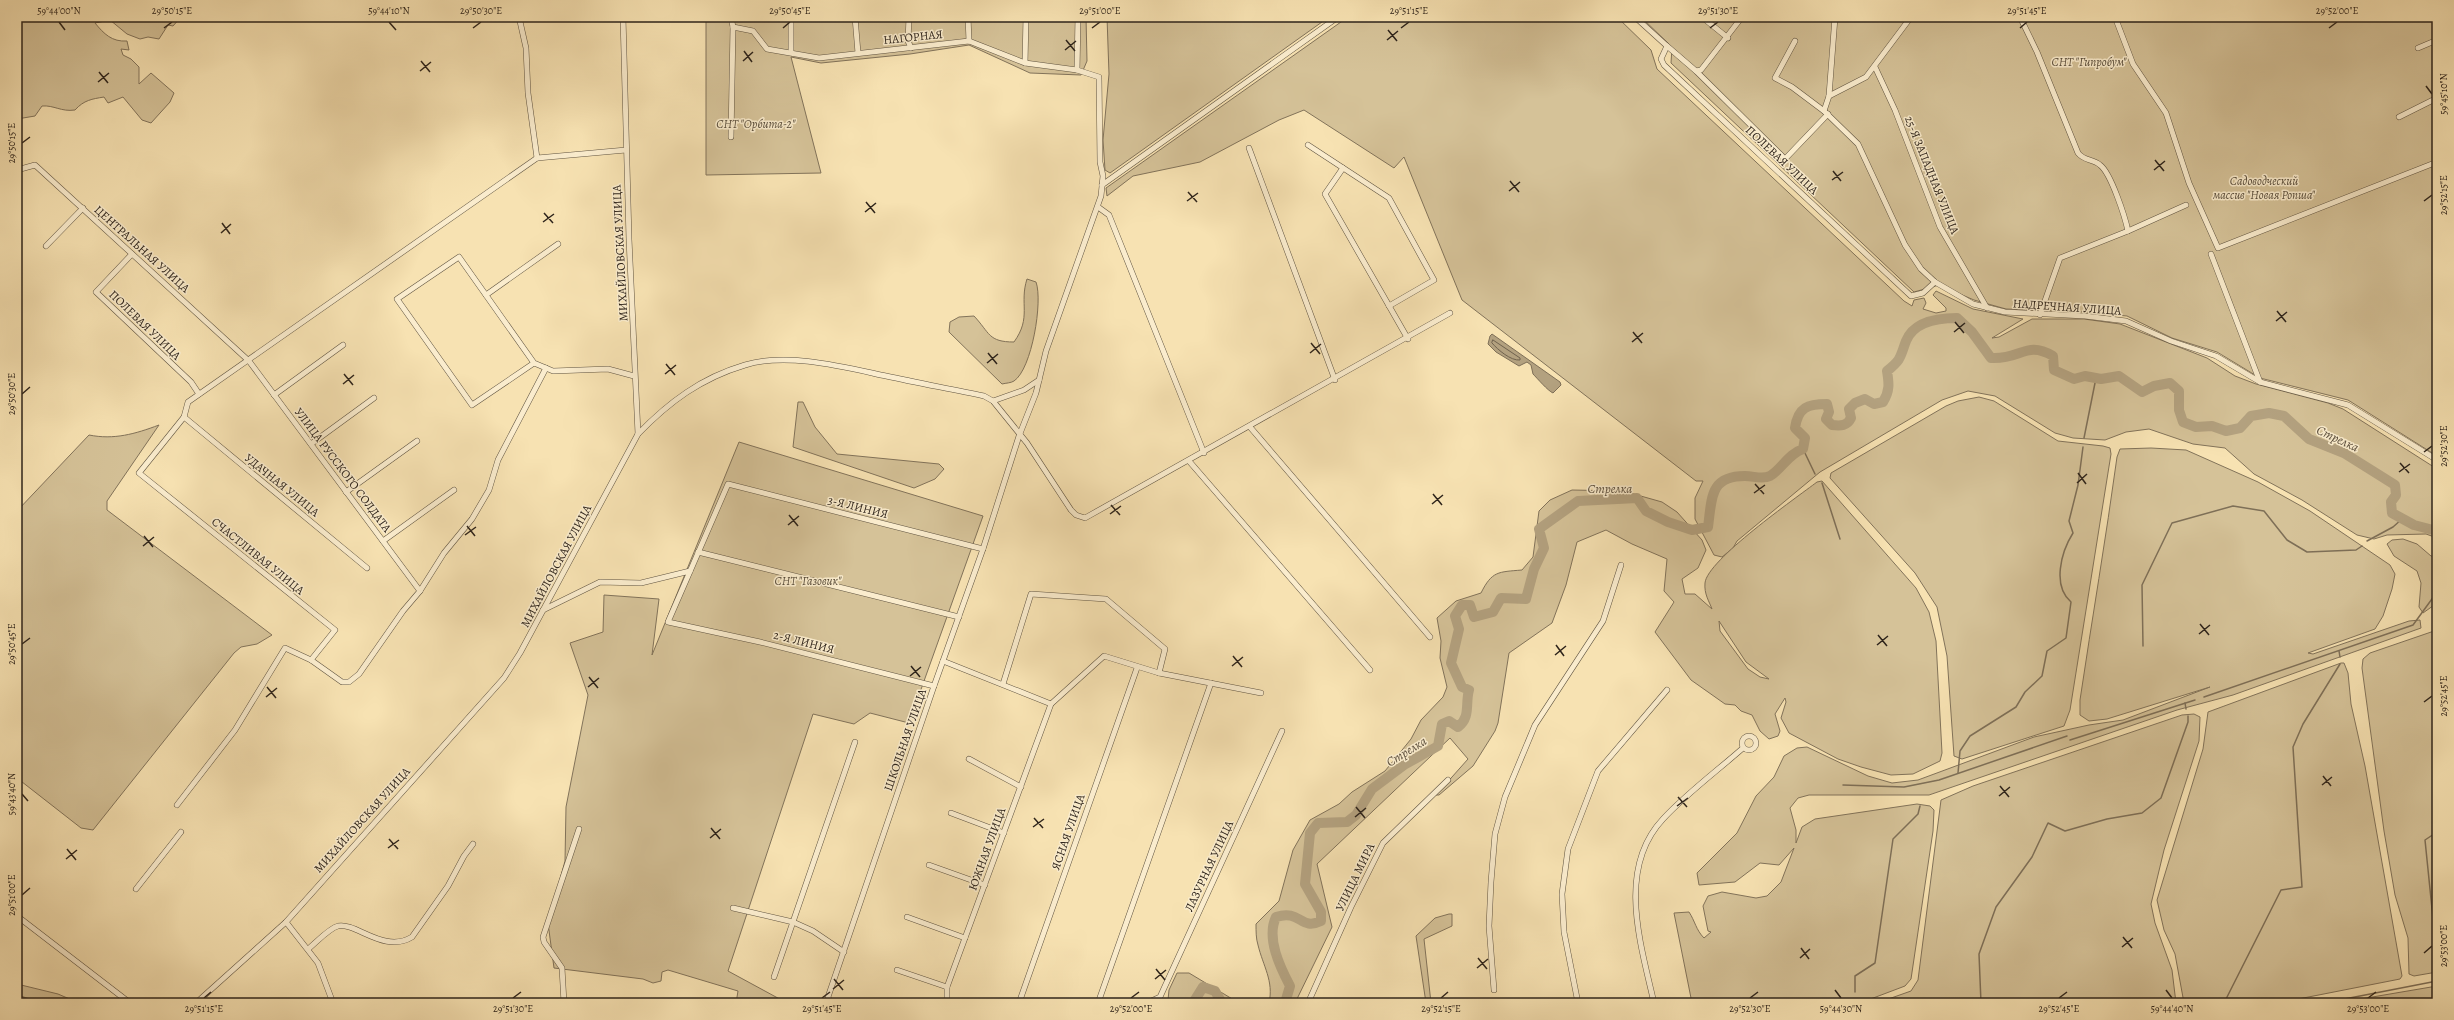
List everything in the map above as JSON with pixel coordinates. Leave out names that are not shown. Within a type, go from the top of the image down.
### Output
[{"type":"street","points":[[519,17],[526,48],[528,93],[537,158]]},
{"type":"street","name":"МИХАЙЛОВСКАЯ УЛИЦА","points":[[196,1003],[286,922],[504,678],[543,610],[638,434],[634,376],[623,17]]},
{"type":"street","points":[[731,17],[733,27],[731,138]]},
{"type":"street","points":[[791,17],[791,52]]},
{"type":"street","points":[[855,17],[858,53]]},
{"type":"street","points":[[909,17],[908,42],[911,48]]},
{"type":"street","points":[[968,17],[969,41]]},
{"type":"street","points":[[1025,63],[1026,17]]},
{"type":"street","points":[[1077,70],[1078,17]]},
{"type":"street","points":[[1102,185],[1338,17]]},
{"type":"street","points":[[1635,17],[1696,71],[1706,66],[1742,17]]},
{"type":"street","points":[[1702,17],[1728,38]]},
{"type":"street","points":[[1826,112],[1829,96],[1835,17]]},
{"type":"street","points":[[1829,96],[1866,77],[1876,67],[1911,17]]},
{"type":"street","points":[[2020,17],[2037,52],[2078,153],[2082,158],[2099,164],[2106,172],[2128,231]]},
{"type":"street","points":[[2115,17],[2133,64],[2166,113],[2189,183],[2218,248],[2437,162]]},
{"type":"street","name":"НАГОРНАЯ","points":[[733,27],[753,31],[767,49],[819,58],[969,41],[1025,63],[1077,70],[1099,77]]},
{"type":"street","points":[[2418,48],[2437,40]]},
{"type":"street","name":"НАДРЕЧНАЯ УЛИЦА","points":[[1795,41],[1775,78],[1792,87],[1826,112],[1858,144],[1905,245],[1921,269],[1935,282],[1973,304],[2005,312],[2040,315],[2085,316],[2126,321],[2171,341],[2216,356],[2260,382],[2348,405],[2437,460]]},
{"type":"street","name":"ПОЛЕВАЯ УЛИЦА","points":[[1667,46],[1661,59],[1664,65],[1911,296],[1922,293],[1935,282]]},
{"type":"street","name":"25-Я ЗАПАДНАЯ УЛИЦА","points":[[1876,67],[1895,110],[1940,227],[1987,308]]},
{"type":"street","name":"ПОЛЕВАЯ УЛИЦА","points":[[1696,71],[1785,159],[1826,112]]},
{"type":"street","name":"ШКОЛЬНАЯ УЛИЦА","points":[[830,1003],[828,997],[934,686],[983,549],[1039,379],[1046,351],[1098,207],[1102,185],[1099,77]]},
{"type":"street","points":[[2399,117],[2437,98]]},
{"type":"street","points":[[1308,145],[1389,198],[1434,280],[1389,306]]},
{"type":"street","points":[[1249,148],[1334,380]]},
{"type":"street","points":[[184,418],[188,402],[249,361],[537,158],[626,150]]},
{"type":"street","name":"ЦЕНТРАЛЬНАЯ УЛИЦА","points":[[17,170],[35,165],[249,361]]},
{"type":"street","points":[[1343,168],[1325,194],[1408,339]]},
{"type":"street","points":[[2040,315],[2060,258],[2128,231],[2186,205]]},
{"type":"street","points":[[1098,207],[1109,215],[1204,453]]},
{"type":"street","points":[[46,246],[83,208]]},
{"type":"street","points":[[486,295],[558,244]]},
{"type":"street","name":"ПОЛЕВАЯ УЛИЦА","points":[[132,254],[96,292],[191,382],[199,394]]},
{"type":"street","points":[[2211,254],[2260,382]]},
{"type":"street","points":[[534,363],[472,405],[397,299],[459,257],[534,363],[553,371],[608,370],[634,376]]},
{"type":"street","points":[[638,434],[654,417],[684,392],[700,382],[746,364],[780,361],[835,365],[984,396],[993,401],[1019,436],[1027,443],[1071,510],[1076,515],[1085,518],[1408,339],[1450,313]]},
{"type":"street","points":[[274,395],[343,345]]},
{"type":"street","name":"УЛИЦА РУССКОГО СОЛДАТА","points":[[249,361],[420,591]]},
{"type":"street","points":[[177,805],[235,730],[285,648],[311,660],[342,682],[349,682],[358,674],[403,611],[420,591],[444,553],[472,519],[489,490],[498,460],[546,368]]},
{"type":"street","points":[[993,401],[1024,390],[1039,379]]},
{"type":"street","points":[[311,444],[374,398]]},
{"type":"street","name":"СЧАСТЛИВАЯ УЛИЦА","points":[[184,418],[139,473],[335,630],[311,660]]},
{"type":"street","name":"УДАЧНАЯ УЛИЦА","points":[[184,418],[367,568]]},
{"type":"street","points":[[1250,427],[1430,637]]},
{"type":"street","points":[[346,492],[417,441]]},
{"type":"street","points":[[1189,461],[1370,670]]},
{"type":"street","name":"3-Я ЛИНИЯ","points":[[698,552],[728,484],[983,549]]},
{"type":"street","points":[[383,541],[454,490]]},
{"type":"street","points":[[543,610],[600,582],[641,583],[690,571],[698,552],[959,617]]},
{"type":"street","points":[[1494,990],[1489,926],[1491,882],[1495,834],[1505,797],[1535,724],[1603,621],[1621,565]]},
{"type":"street","name":"2-Я ЛИНИЯ","points":[[690,571],[668,622],[760,642],[934,686]]},
{"type":"street","points":[[1003,684],[1031,594],[1106,599],[1165,649],[1159,674]]},
{"type":"street","points":[[944,661],[1051,704],[1104,656],[1159,674],[1261,694]]},
{"type":"street","name":"ЯСНАЯ УЛИЦА","points":[[1019,1003],[1137,668]]},
{"type":"street","points":[[1098,1003],[1211,683]]},
{"type":"street","points":[[1578,1003],[1564,932],[1562,894],[1568,849],[1582,808],[1598,771],[1667,690]]},
{"type":"street","name":"ЮЖНАЯ УЛИЦА","points":[[947,1003],[947,987],[1051,704]]},
{"type":"street","name":"ЛАЗУРНАЯ УЛИЦА","points":[[1148,1003],[1160,997],[1282,731]]},
{"type":"street","points":[[774,977],[855,742]]},
{"type":"street","points":[[1654,1003],[1636,919],[1635,894],[1643,857],[1651,838],[1663,819],[1743,748]]},
{"type":"street","points":[[969,760],[1021,787]]},
{"type":"street","name":"УЛИЦА МИРА","points":[[1308,1003],[1351,907],[1383,843],[1448,780]]},
{"type":"street","points":[[951,813],[1004,833]]},
{"type":"street","points":[[564,1003],[562,968],[543,937],[579,829]]},
{"type":"street","points":[[136,889],[181,832]]},
{"type":"street","points":[[308,948],[337,927],[345,926],[380,941],[406,941],[412,938],[448,886],[464,856],[473,844]]},
{"type":"street","points":[[929,865],[985,885]]},
{"type":"street","points":[[733,908],[793,922],[813,931],[844,952]]},
{"type":"street","points":[[17,916],[130,1003]]},
{"type":"street","points":[[907,918],[965,938]]},
{"type":"street","points":[[286,922],[308,948],[326,979],[333,1003]]},
{"type":"street","points":[[898,970],[947,987]]},
{"type":"green space","points":[[17,17],[181,17],[173,26],[168,25],[159,39],[148,37],[140,39],[127,34],[110,20],[95,23],[102,31],[113,39],[127,41],[129,50],[121,49],[123,55],[131,59],[139,67],[139,84],[151,73],[174,93],[170,102],[151,123],[142,120],[123,97],[108,103],[104,97],[92,99],[85,102],[75,110],[42,106],[35,116],[17,119]]},
{"type":"green space","name":"СНТ \"Орбита-2\"","points":[[706,17],[1086,17],[1087,61],[1081,75],[1030,73],[969,45],[910,54],[821,63],[791,57],[821,173],[706,175]]},
{"type":"green space","points":[[1107,17],[1329,17],[1110,173],[1105,170],[1103,140],[1109,74]]},
{"type":"green space","points":[[1348,17],[1617,17],[1651,50],[1657,69],[1904,301],[1912,306],[1914,300],[1924,298],[1926,303],[1923,309],[1936,313],[1946,311],[1946,308],[1933,295],[1936,291],[1973,309],[2023,319],[1992,338],[1999,337],[2032,319],[2084,319],[2120,324],[2207,358],[2235,376],[2256,384],[2328,403],[2343,409],[2437,469],[2437,538],[2426,534],[2387,535],[2374,539],[2357,535],[2302,500],[2254,474],[2225,448],[2193,444],[2149,429],[2126,432],[2105,440],[2073,438],[2055,433],[1995,396],[1968,391],[1942,400],[1820,472],[1737,541],[1733,548],[1722,557],[1714,555],[1695,519],[1695,498],[1703,481],[1696,481],[1462,300],[1404,157],[1394,168],[1304,110],[1279,120],[1200,162],[1133,176],[1107,196],[1106,188]]},
{"type":"green space","name":"Садоводческий массив \"Новая Ропша\"","points":[[1641,17],[2437,17],[2437,456],[2348,400],[2260,378],[2217,352],[2172,338],[2127,316],[2085,312],[2006,309],[1974,300],[1939,285],[1914,292],[1671,63],[1672,47]]},
{"type":"green space","points":[[1027,279],[1036,282],[1038,291],[1037,319],[1031,349],[1020,374],[1013,382],[1002,384],[949,332],[950,322],[959,317],[974,316],[994,338],[1005,342],[1014,342],[1024,318],[1024,296]]},
{"type":"green space","points":[[1979,397],[1994,401],[2058,441],[2103,446],[2110,448],[2111,454],[2070,710],[2064,726],[1962,759],[1954,756],[1947,656],[1937,607],[1915,573],[1830,478],[1831,473],[1946,406],[1958,401]]},
{"type":"green space","points":[[798,402],[803,402],[815,427],[837,454],[939,464],[944,469],[935,479],[914,488],[793,447]]},
{"type":"green space","points":[[159,425],[107,501],[107,510],[272,635],[257,644],[241,647],[234,653],[93,830],[81,828],[17,778],[17,511],[89,435],[107,437],[124,435]]},
{"type":"green space","name":"СНТ \"Газовик\"","points":[[739,442],[983,516],[909,723],[870,713],[854,724],[813,714],[728,971],[787,1003],[736,1003],[738,991],[668,970],[662,972],[661,981],[653,983],[643,979],[554,968],[548,923],[565,861],[566,807],[588,695],[570,643],[603,632],[604,595],[659,599],[652,655]]},
{"type":"green space","points":[[2151,448],[2186,450],[2258,482],[2310,511],[2390,565],[2395,574],[2392,589],[2383,616],[2375,629],[2308,653],[2313,654],[2409,621],[2420,620],[2421,628],[2233,695],[2177,710],[1929,795],[1809,795],[1798,798],[1790,808],[1796,830],[1796,843],[1802,827],[1815,819],[1917,804],[1930,806],[1934,810],[1933,831],[1911,979],[1905,986],[1860,1003],[1692,1003],[1674,913],[1689,912],[1699,932],[1704,938],[1711,932],[1708,931],[1703,906],[1708,896],[1722,892],[1756,898],[1767,896],[1781,882],[1794,848],[1779,865],[1760,863],[1735,882],[1699,885],[1697,873],[1737,833],[1756,796],[1774,777],[1784,756],[1797,748],[1807,747],[1868,776],[1892,783],[1918,780],[2034,737],[2089,725],[2123,720],[2210,687],[2107,719],[2089,721],[2080,715],[2080,700],[2117,457],[2120,449]]},
{"type":"green space","points":[[1822,481],[1916,588],[1929,612],[1936,641],[1942,753],[1940,761],[1913,774],[1891,775],[1838,759],[1789,733],[1781,718],[1786,702],[1785,698],[1775,714],[1780,731],[1778,736],[1769,739],[1760,731],[1752,715],[1741,711],[1735,705],[1725,704],[1691,680],[1655,632],[1674,602],[1664,591],[1667,559],[1632,544],[1606,530],[1577,542],[1566,585],[1552,623],[1509,653],[1498,723],[1495,731],[1473,766],[1439,795],[1436,795],[1468,759],[1450,738],[1317,864],[1332,927],[1295,1003],[1269,1003],[1269,981],[1257,943],[1256,924],[1279,901],[1293,850],[1310,820],[1339,804],[1352,792],[1385,771],[1411,739],[1421,720],[1443,697],[1447,687],[1440,658],[1441,641],[1437,618],[1456,601],[1481,593],[1489,580],[1497,574],[1507,571],[1522,570],[1533,557],[1539,511],[1550,500],[1572,490],[1623,491],[1662,502],[1677,512],[1702,540],[1706,550],[1698,568],[1682,579],[1685,594],[1695,594],[1712,609],[1705,591],[1705,583],[1710,573],[1720,560],[1754,530],[1817,482]],"holes":[[[1719,621],[1746,662],[1769,679],[1760,677],[1748,669],[1720,631]]]},
{"type":"green space","points":[[2403,539],[2417,544],[2431,556],[2437,557],[2437,603],[2423,613],[2419,607],[2421,583],[2417,571],[2394,556],[2387,544],[2392,540]]},
{"type":"green space","points":[[2437,630],[2437,972],[2414,976],[2409,974],[2408,938],[2395,895],[2384,831],[2362,668],[2363,659],[2370,653]]},
{"type":"green space","points":[[2344,663],[2348,673],[2351,704],[2365,766],[2402,976],[2400,979],[2278,1003],[2184,1003],[2175,954],[2164,930],[2157,900],[2203,749],[2208,712]]},
{"type":"green space","points":[[2194,714],[2200,717],[2199,741],[2164,850],[2151,904],[2155,923],[2172,970],[2176,1003],[1877,1003],[1911,991],[1918,980],[1941,800],[1973,786],[2182,715]]},
{"type":"green space","points":[[1452,914],[1452,926],[1424,939],[1431,1003],[1426,1003],[1416,936],[1435,918]]},
{"type":"green space","points":[[1177,973],[1189,973],[1239,1003],[1162,1003],[1168,1000],[1169,990]]},
{"type":"green space","points":[[17,984],[58,994],[79,1003],[17,1003]]},
{"type":"green space","points":[[2437,986],[2437,1001],[2429,1003],[2337,1003]]},
{"type":"water","points":[[1492,334],[1560,382],[1561,385],[1553,393],[1551,392],[1533,374],[1531,365],[1527,362],[1519,366],[1496,352],[1488,344]]},
{"type":"waterway","name":"Стрелка","points":[[1285,1003],[1290,986],[1282,970],[1273,943],[1273,925],[1276,917],[1284,915],[1291,916],[1309,923],[1321,921],[1321,912],[1305,884],[1310,833],[1318,823],[1347,822],[1356,815],[1372,789],[1404,765],[1438,746],[1442,724],[1449,721],[1458,727],[1465,719],[1469,690],[1462,687],[1451,663],[1459,629],[1455,616],[1462,605],[1470,605],[1474,617],[1493,612],[1501,598],[1526,599],[1534,569],[1544,548],[1539,529],[1578,501],[1637,498],[1646,511],[1668,522],[1692,530],[1708,527],[1710,507],[1714,491],[1725,480],[1733,477],[1745,476],[1764,478],[1770,476],[1793,454],[1803,449],[1805,438],[1795,428],[1796,421],[1801,411],[1805,408],[1814,405],[1827,404],[1829,412],[1826,419],[1832,425],[1841,425],[1846,424],[1851,418],[1849,409],[1855,403],[1865,399],[1874,404],[1883,402],[1887,394],[1888,387],[1887,371],[1900,358],[1910,334],[1915,329],[1928,322],[1957,318],[1972,332],[1991,358],[2001,358],[2029,350],[2044,352],[2053,356],[2054,370],[2074,379],[2085,376],[2101,379],[2119,376],[2142,392],[2154,386],[2170,383],[2179,391],[2179,410],[2183,422],[2196,427],[2212,426],[2226,431],[2240,428],[2251,416],[2269,413],[2284,416],[2309,439],[2344,453],[2395,485],[2396,495],[2391,502],[2392,513],[2414,525],[2437,531]]},
{"type":"waterway","points":[[2084,438],[2096,378]]},
{"type":"waterway","points":[[1958,773],[1960,751],[1970,736],[2016,707],[2025,692],[2042,676],[2047,651],[2066,638],[2071,602],[2065,595],[2062,587],[2060,569],[2065,550],[2073,533],[2069,521],[2078,485],[2083,447]]},
{"type":"waterway","points":[[1803,449],[1815,474]]},
{"type":"waterway","points":[[1822,483],[1840,539]]},
{"type":"waterway","points":[[2143,646],[2142,585],[2172,523],[2233,506],[2264,511],[2287,540],[2307,552],[2356,550],[2362,546]]},
{"type":"waterway","points":[[2367,541],[2393,527],[2402,519]]},
{"type":"waterway","points":[[2204,697],[2413,625],[2437,592]]},
{"type":"waterway","points":[[2339,651],[2340,657]]},
{"type":"waterway","points":[[2224,1003],[2281,890],[2302,887],[2293,747],[2303,724],[2340,664]]},
{"type":"waterway","points":[[2070,740],[2195,700]]},
{"type":"waterway","points":[[2185,703],[2186,709]]},
{"type":"waterway","points":[[1981,1003],[1979,954],[1996,907],[2032,857],[2048,823],[2065,831],[2107,819],[2142,813],[2161,798],[2188,722],[2188,716]]},
{"type":"waterway","points":[[1843,785],[1904,787],[1939,780],[2067,736]]},
{"type":"waterway","points":[[1855,992],[1855,976],[1875,963],[1893,839],[1918,814],[1920,806]]},
{"type":"waterway","points":[[2437,832],[2425,840],[2437,958]]},
{"type":"waterway","points":[[2436,971],[2437,967]]},
{"type":"waterway","points":[[2324,1003],[2437,981]]},
{"type":"waterway","name":"Стрелка","points":[[1193,1003],[1203,987],[1215,991],[1222,1003]]},
{"type":"waterway","points":[[17,995],[40,1003]]},
{"type":"park label","name":"СНТ \"Гипробум\"","points":[[2089,62]]}]
